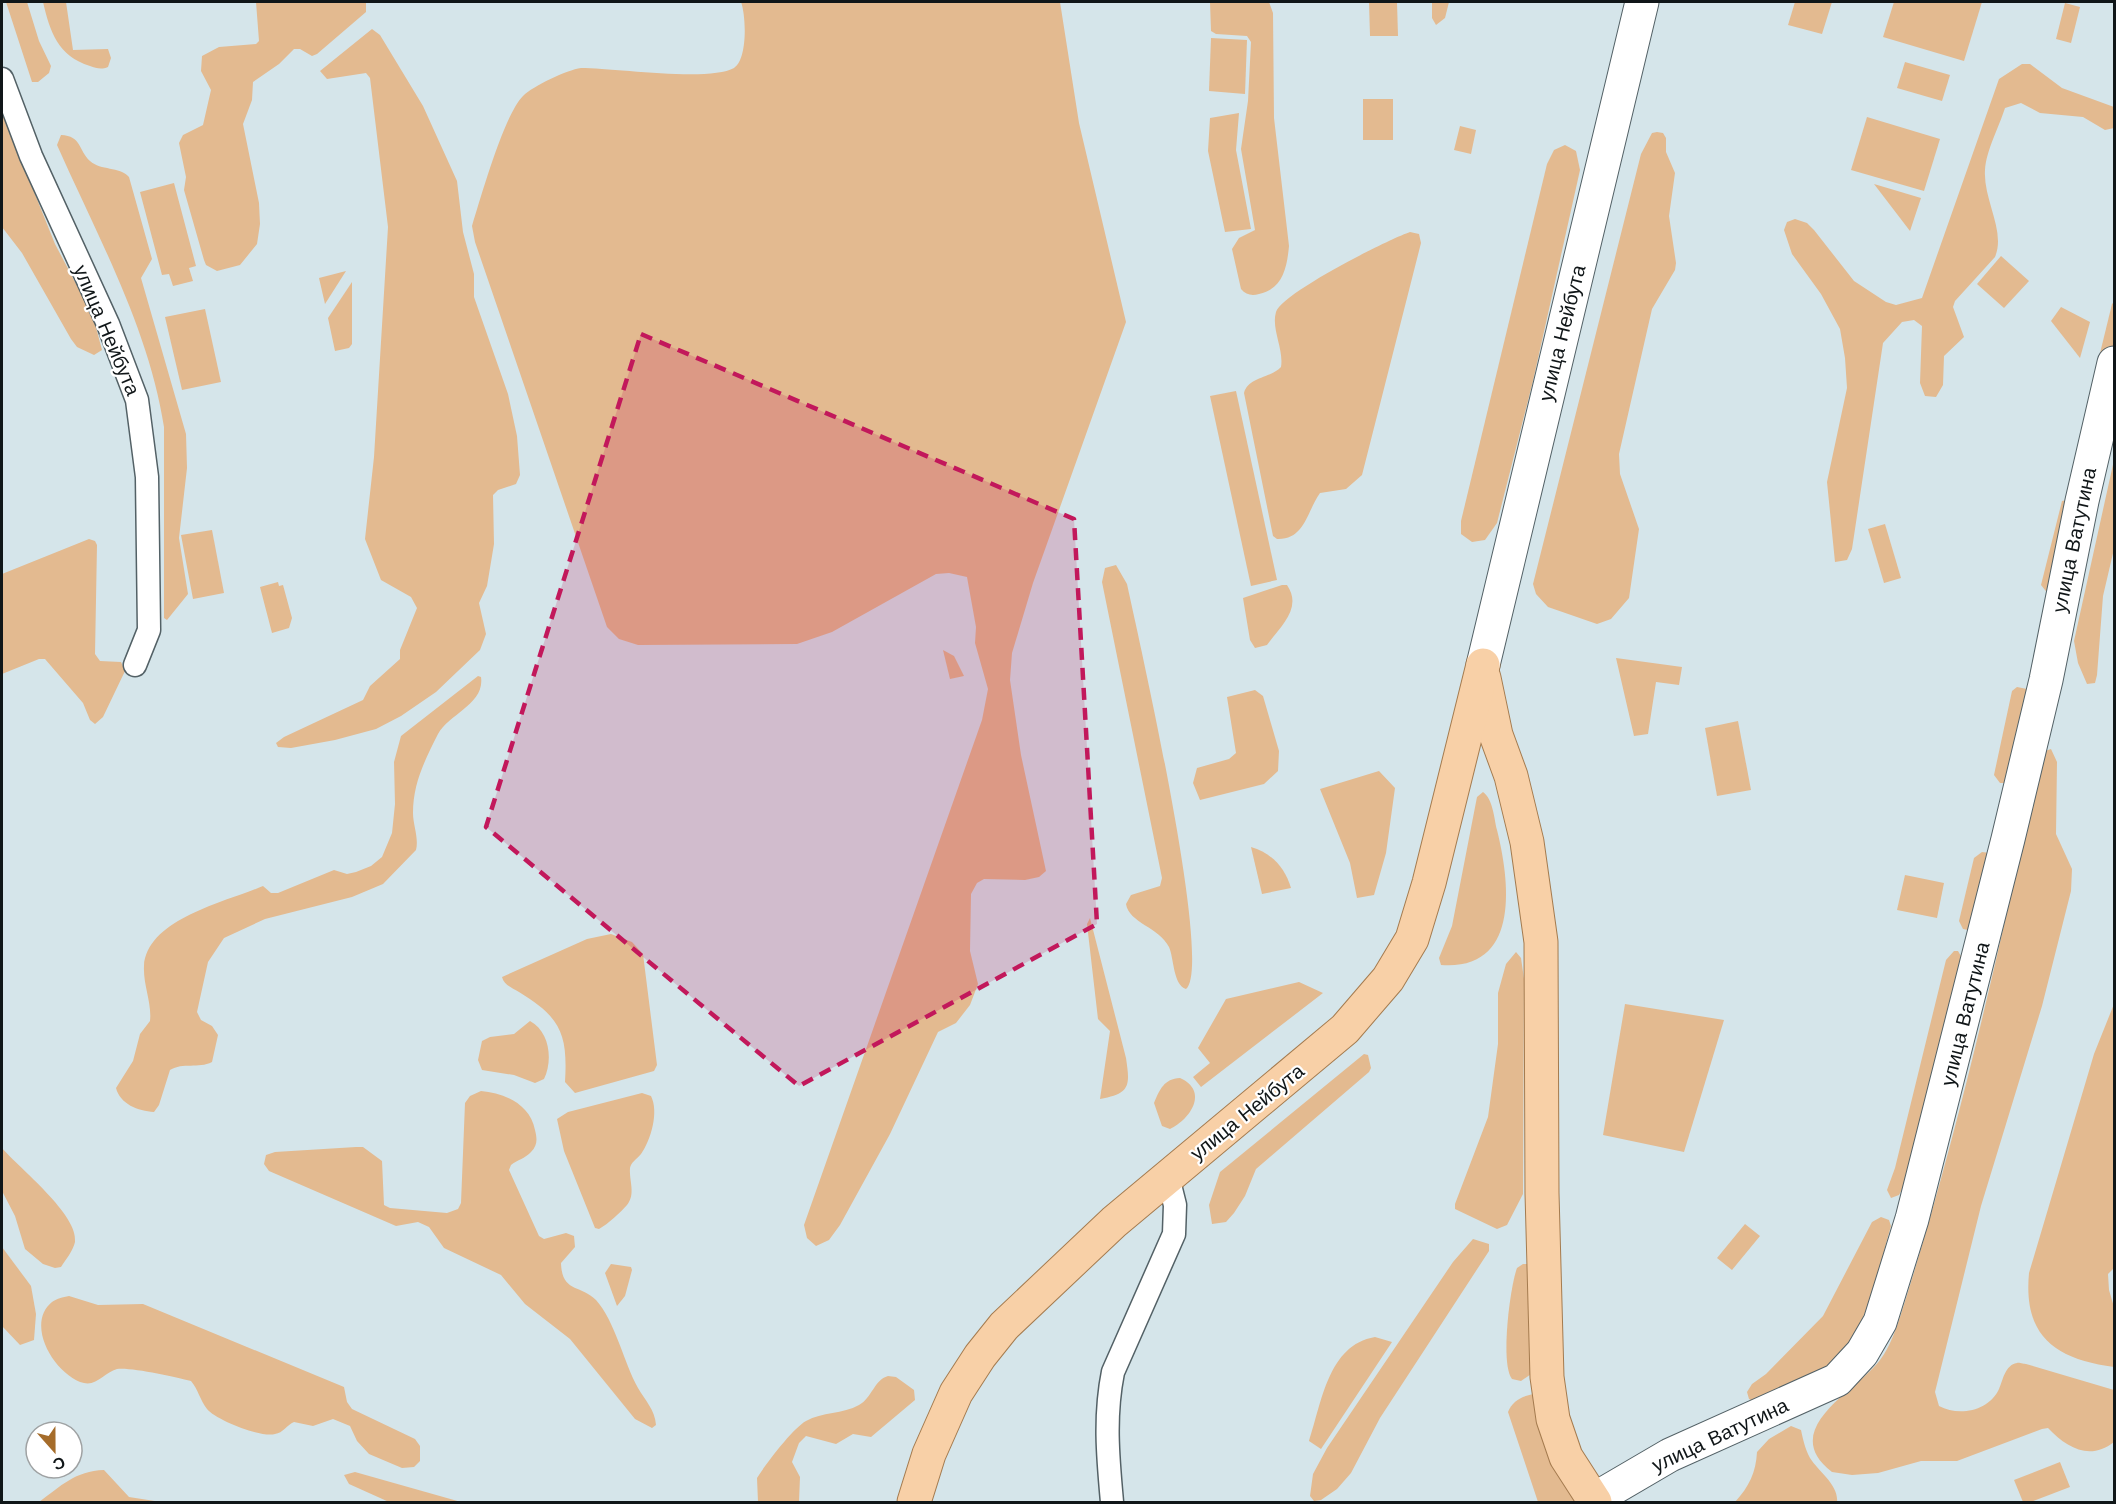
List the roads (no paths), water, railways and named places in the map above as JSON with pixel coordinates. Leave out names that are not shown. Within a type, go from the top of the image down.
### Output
[{"type":"main road","name":"улица Нейбута","points":[[914,1503],[929,1454],[956,1393],[980,1356],[1004,1326],[1081,1252],[1345,1029],[1369,1003],[1397,965],[1412,939],[1429,883],[1483,665]]},
{"type":"main road","name":"улица Нейбута","points":[[1483,665],[1486,698],[1527,843],[1541,942],[1542,1193],[1547,1377],[1553,1419],[1566,1457],[1594,1501]]},
{"type":"street","name":"улица Нейбута","points":[[1483,665],[1642,2]]},
{"type":"street","name":"улица Нейбута","points":[[2,79],[31,156],[108,324],[137,400],[147,477],[149,630],[135,665]]},
{"type":"street","name":"улица Ватутина","points":[[1594,1501],[1670,1455],[1837,1380],[1862,1353],[1880,1322],[1912,1219],[2000,872],[2046,680],[2082,501],[2115,363]]},
{"type":"street","points":[[1112,1503],[1107,1443],[1110,1388],[1113,1372],[1174,1234],[1175,1205],[1168,1177]]}]
